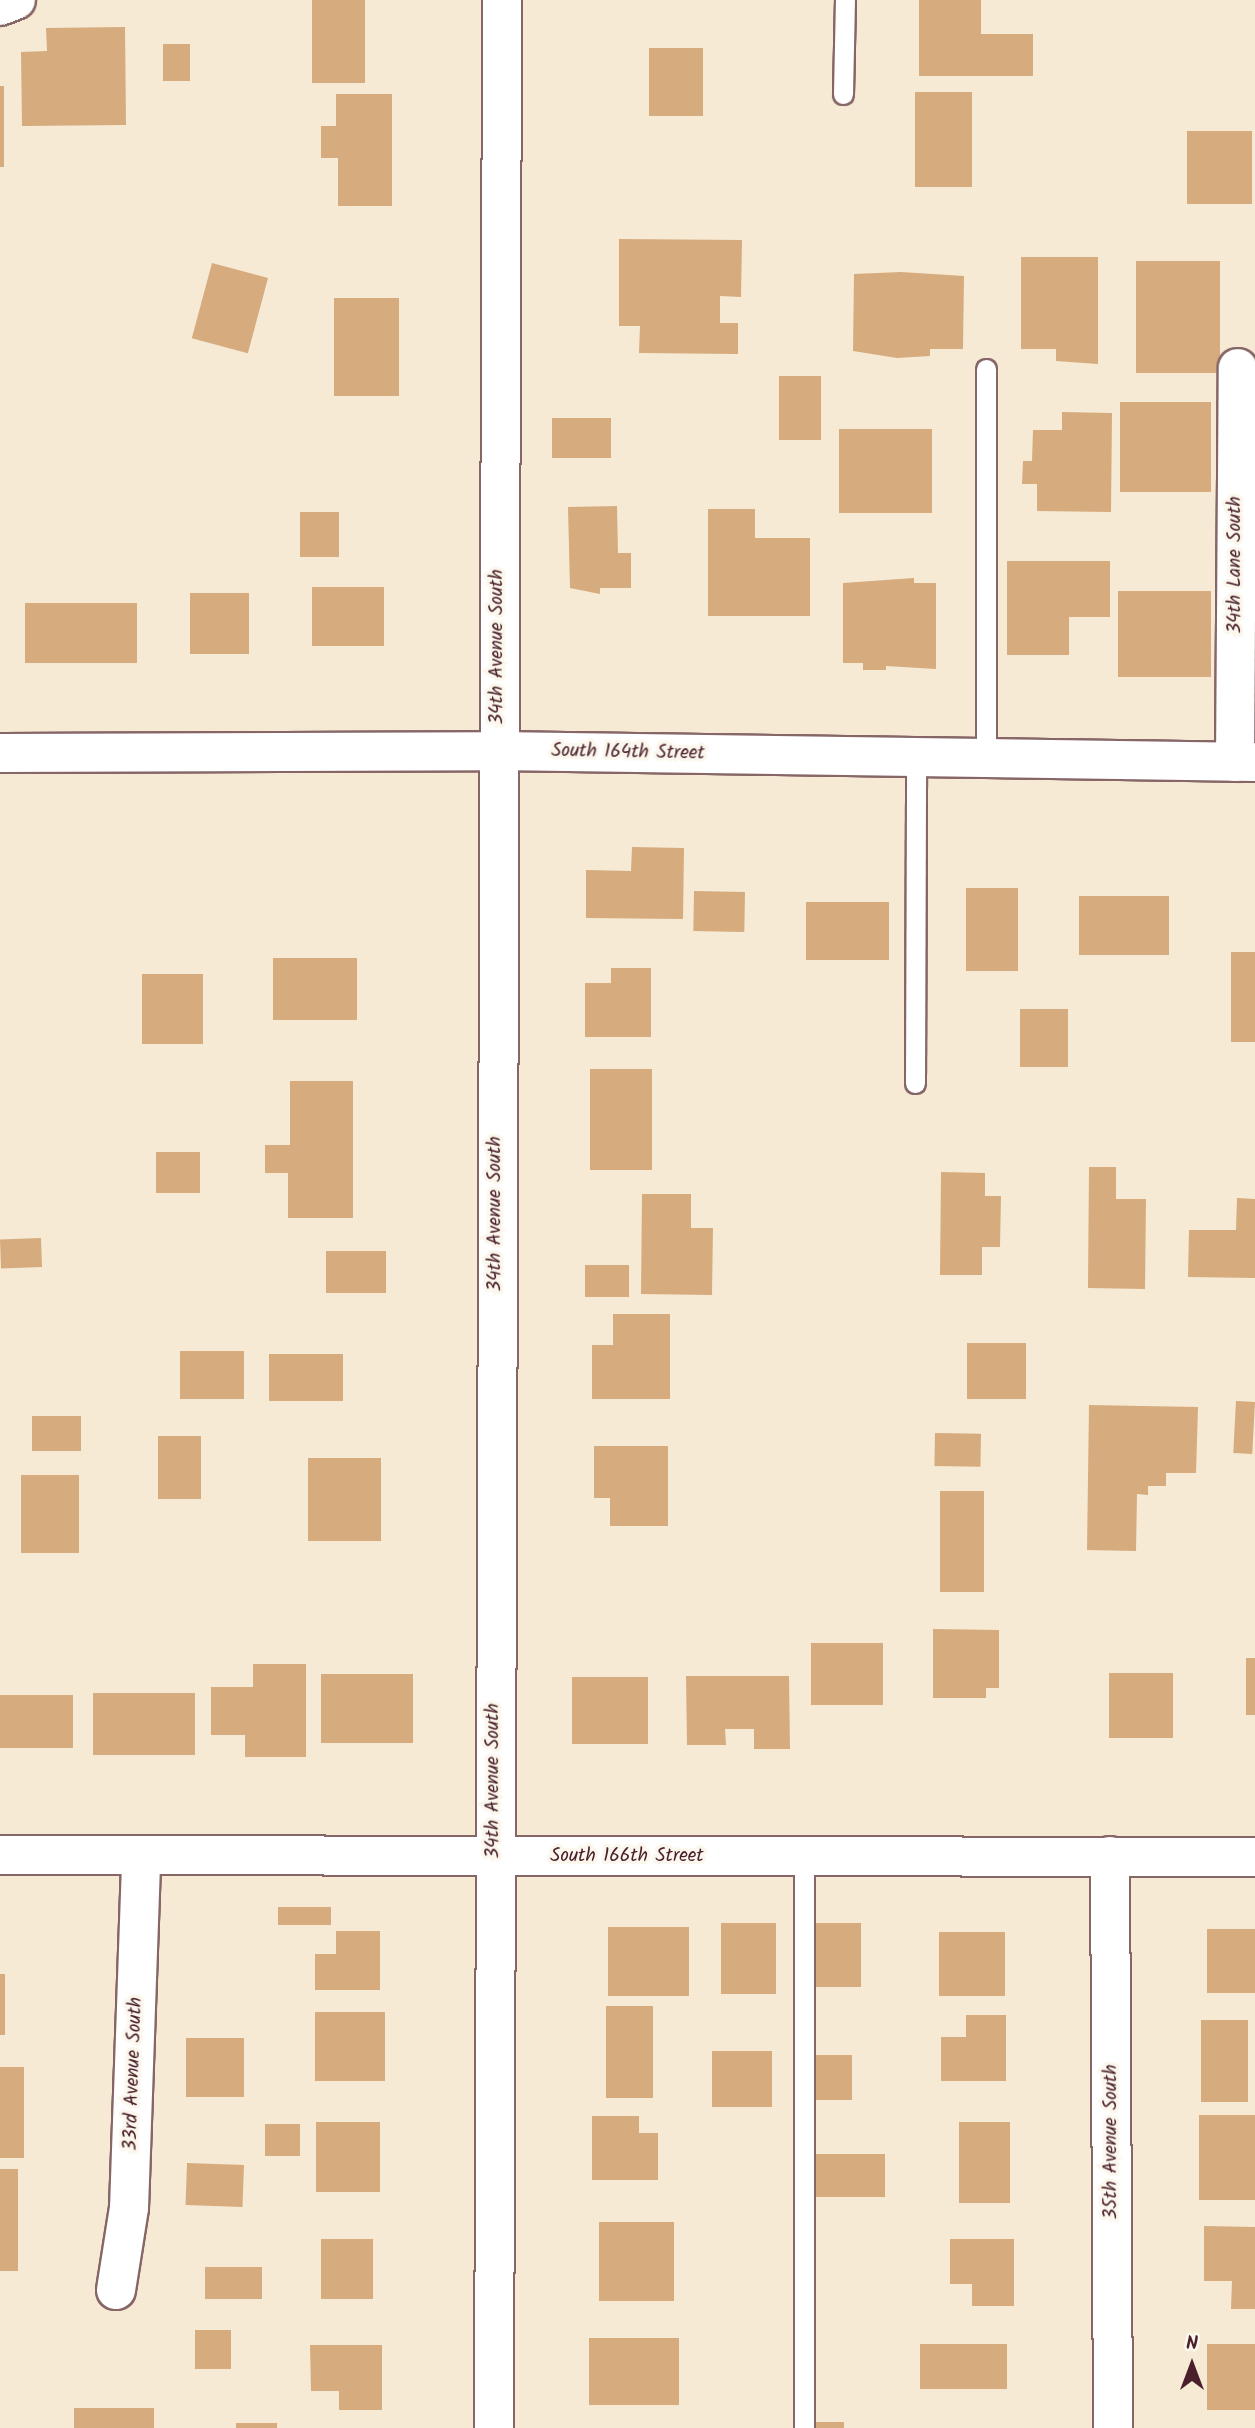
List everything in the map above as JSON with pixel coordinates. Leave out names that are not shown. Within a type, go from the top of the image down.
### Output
[{"type":"street","points":[[0,6],[16,0]]},
{"type":"street","name":"34th Avenue South","points":[[494,2428],[497,751],[502,0]]},
{"type":"street","name":"34th Lane South","points":[[1238,368],[1245,762]]},
{"type":"street","name":"South 164th Street","points":[[0,753],[497,751],[1245,762]]},
{"type":"street","name":"South 166th Street","points":[[0,1854],[141,1857],[1255,1857]]},
{"type":"street","name":"35th Avenue South","points":[[1110,1856],[1113,2428]]},
{"type":"street","name":"33rd Avenue South","points":[[116,2290],[130,2208],[141,1857]]},
{"type":"lane","points":[[844,94],[845,0]]},
{"type":"lane","points":[[985,369],[986,759]]},
{"type":"lane","points":[[915,1083],[916,758]]},
{"type":"lane","points":[[804,1856],[804,2428]]},
{"type":"building","points":[[312,0],[365,0],[365,83],[312,83]]},
{"type":"building","points":[[919,0],[981,0],[981,34],[1033,34],[1033,76],[919,76]]},
{"type":"building","points":[[125,27],[126,125],[22,126],[21,52],[47,51],[46,28]]},
{"type":"building","points":[[163,44],[190,44],[190,81],[163,81]]},
{"type":"building","points":[[649,48],[703,48],[703,116],[649,116]]},
{"type":"building","points":[[0,86],[4,86],[4,167],[0,167]]},
{"type":"building","points":[[915,92],[972,92],[972,187],[915,187]]},
{"type":"building","points":[[336,94],[392,94],[392,206],[338,206],[338,158],[321,158],[321,126],[336,126]]},
{"type":"building","points":[[1187,131],[1252,131],[1252,204],[1187,204]]},
{"type":"building","points":[[619,239],[742,240],[741,297],[720,296],[720,323],[738,323],[738,354],[639,353],[640,326],[619,326]]},
{"type":"building","points":[[1021,257],[1098,257],[1098,364],[1056,361],[1056,349],[1021,349]]},
{"type":"building","points":[[1136,261],[1220,261],[1220,373],[1136,373]]},
{"type":"building","points":[[212,263],[268,278],[248,353],[192,338]]},
{"type":"building","points":[[901,272],[964,276],[963,349],[930,349],[930,356],[897,358],[853,351],[854,274]]},
{"type":"building","points":[[334,298],[399,298],[399,396],[334,396]]},
{"type":"building","points":[[779,376],[821,376],[821,440],[779,440]]},
{"type":"building","points":[[1120,402],[1211,402],[1211,492],[1120,492]]},
{"type":"building","points":[[1062,412],[1112,413],[1111,512],[1037,511],[1037,484],[1022,484],[1023,461],[1032,461],[1033,430],[1062,430]]},
{"type":"building","points":[[552,418],[611,418],[611,458],[552,458]]},
{"type":"building","points":[[839,429],[932,429],[932,513],[839,513]]},
{"type":"building","points":[[617,506],[618,553],[631,553],[631,588],[600,588],[600,594],[570,588],[568,507]]},
{"type":"building","points":[[708,509],[755,509],[755,538],[810,538],[810,616],[708,616]]},
{"type":"building","points":[[300,512],[339,512],[339,557],[300,557]]},
{"type":"building","points":[[1007,561],[1110,561],[1110,617],[1069,617],[1069,655],[1007,655]]},
{"type":"building","points":[[914,578],[914,583],[936,583],[936,669],[886,666],[886,670],[863,670],[863,663],[843,663],[843,583]]},
{"type":"building","points":[[312,587],[384,587],[384,646],[312,646]]},
{"type":"building","points":[[1118,591],[1211,591],[1211,677],[1118,677]]},
{"type":"building","points":[[190,593],[249,593],[249,654],[190,654]]},
{"type":"building","points":[[25,603],[137,603],[137,663],[25,663]]},
{"type":"building","points":[[632,847],[684,848],[683,919],[586,918],[586,870],[631,871]]},
{"type":"building","points":[[966,888],[1018,888],[1018,971],[966,971]]},
{"type":"building","points":[[694,891],[745,892],[744,932],[693,931]]},
{"type":"building","points":[[1079,896],[1169,896],[1169,955],[1079,955]]},
{"type":"building","points":[[806,902],[889,902],[889,960],[806,960]]},
{"type":"building","points":[[1231,952],[1255,952],[1255,1042],[1231,1042]]},
{"type":"building","points":[[273,958],[357,958],[357,1020],[273,1020]]},
{"type":"building","points":[[611,968],[651,968],[651,1037],[585,1037],[585,983],[611,983]]},
{"type":"building","points":[[142,974],[203,974],[203,1044],[142,1044]]},
{"type":"building","points":[[1020,1009],[1068,1009],[1068,1067],[1020,1067]]},
{"type":"building","points":[[590,1069],[652,1069],[652,1170],[590,1170]]},
{"type":"building","points":[[290,1081],[353,1081],[353,1218],[288,1218],[288,1173],[265,1173],[265,1145],[290,1145]]},
{"type":"building","points":[[156,1152],[200,1152],[200,1193],[156,1193]]},
{"type":"building","points":[[1089,1167],[1116,1167],[1116,1199],[1146,1199],[1145,1289],[1088,1288]]},
{"type":"building","points":[[941,1172],[985,1173],[985,1196],[1001,1196],[1000,1247],[982,1247],[982,1275],[940,1275]]},
{"type":"building","points":[[642,1194],[691,1194],[691,1228],[713,1228],[712,1295],[641,1294]]},
{"type":"building","points":[[1237,1198],[1255,1199],[1255,1278],[1188,1277],[1189,1230],[1236,1230]]},
{"type":"building","points":[[41,1238],[42,1267],[1,1268],[0,1239]]},
{"type":"building","points":[[326,1251],[386,1251],[386,1293],[326,1293]]},
{"type":"building","points":[[585,1265],[629,1265],[629,1297],[585,1297]]},
{"type":"building","points":[[613,1314],[670,1314],[670,1399],[592,1399],[592,1345],[613,1345]]},
{"type":"building","points":[[967,1343],[1026,1343],[1026,1399],[967,1399]]},
{"type":"building","points":[[180,1351],[244,1351],[244,1399],[180,1399]]},
{"type":"building","points":[[269,1354],[343,1354],[343,1401],[269,1401]]},
{"type":"building","points":[[1236,1401],[1255,1402],[1252,1454],[1233,1453]]},
{"type":"building","points":[[1089,1405],[1198,1407],[1196,1473],[1166,1473],[1166,1486],[1148,1486],[1148,1495],[1137,1494],[1136,1551],[1087,1550]]},
{"type":"building","points":[[32,1416],[81,1416],[81,1451],[32,1451]]},
{"type":"building","points":[[935,1433],[981,1434],[980,1467],[934,1466]]},
{"type":"building","points":[[158,1436],[201,1436],[201,1499],[158,1499]]},
{"type":"building","points":[[594,1446],[668,1446],[668,1526],[610,1526],[610,1498],[594,1498]]},
{"type":"building","points":[[308,1458],[381,1458],[381,1541],[308,1541]]},
{"type":"building","points":[[21,1475],[79,1475],[79,1553],[21,1553]]},
{"type":"building","points":[[940,1491],[984,1491],[984,1592],[940,1592]]},
{"type":"building","points":[[933,1629],[999,1630],[999,1688],[986,1688],[986,1698],[933,1698]]},
{"type":"building","points":[[811,1643],[883,1643],[883,1705],[811,1705]]},
{"type":"building","points":[[1246,1658],[1255,1658],[1255,1715],[1246,1715]]},
{"type":"building","points":[[253,1664],[306,1664],[306,1757],[245,1757],[245,1735],[211,1735],[211,1687],[253,1687]]},
{"type":"building","points":[[1109,1673],[1173,1673],[1173,1738],[1109,1738]]},
{"type":"building","points":[[321,1674],[413,1674],[413,1743],[321,1743]]},
{"type":"building","points":[[686,1676],[789,1676],[790,1749],[754,1749],[754,1729],[725,1729],[726,1745],[687,1745]]},
{"type":"building","points":[[572,1677],[648,1677],[648,1744],[572,1744]]},
{"type":"building","points":[[93,1693],[195,1693],[195,1755],[93,1755]]},
{"type":"building","points":[[0,1695],[73,1695],[73,1748],[0,1748]]},
{"type":"building","points":[[278,1907],[331,1907],[331,1925],[278,1925]]},
{"type":"building","points":[[721,1923],[776,1923],[776,1994],[721,1994]]},
{"type":"building","points":[[812,1923],[861,1923],[861,1987],[812,1987]]},
{"type":"building","points":[[608,1927],[689,1927],[689,1996],[608,1996]]},
{"type":"building","points":[[1207,1929],[1255,1929],[1255,1993],[1207,1993]]},
{"type":"building","points":[[336,1931],[380,1931],[380,1990],[315,1990],[315,1954],[336,1954]]},
{"type":"building","points":[[939,1932],[1005,1932],[1005,1996],[939,1996]]},
{"type":"building","points":[[0,1974],[5,1974],[5,2035],[0,2035]]},
{"type":"building","points":[[606,2006],[653,2006],[653,2098],[606,2098]]},
{"type":"building","points":[[315,2012],[385,2012],[385,2081],[315,2081]]},
{"type":"building","points":[[966,2015],[1006,2015],[1006,2081],[941,2081],[941,2037],[966,2037]]},
{"type":"building","points":[[1201,2020],[1248,2020],[1248,2102],[1201,2102]]},
{"type":"building","points":[[186,2038],[244,2038],[244,2097],[186,2097]]},
{"type":"building","points":[[712,2051],[772,2051],[772,2107],[712,2107]]},
{"type":"building","points":[[812,2055],[852,2055],[852,2100],[812,2100]]},
{"type":"building","points":[[0,2067],[24,2067],[24,2158],[0,2158]]},
{"type":"building","points":[[1199,2115],[1255,2115],[1255,2200],[1199,2200]]},
{"type":"building","points":[[592,2116],[639,2116],[639,2133],[658,2133],[658,2180],[592,2180]]},
{"type":"building","points":[[316,2122],[380,2122],[380,2192],[316,2192]]},
{"type":"building","points":[[959,2122],[1010,2122],[1010,2203],[959,2203]]},
{"type":"building","points":[[265,2124],[300,2124],[300,2156],[265,2156]]},
{"type":"building","points":[[812,2154],[885,2154],[885,2197],[812,2197]]},
{"type":"building","points":[[187,2163],[244,2165],[242,2207],[186,2205]]},
{"type":"building","points":[[0,2169],[18,2169],[18,2271],[0,2271]]},
{"type":"building","points":[[599,2222],[674,2222],[674,2301],[599,2301]]},
{"type":"building","points":[[1204,2226],[1255,2227],[1255,2309],[1231,2309],[1232,2281],[1204,2281]]},
{"type":"building","points":[[321,2239],[373,2239],[373,2299],[321,2299]]},
{"type":"building","points":[[950,2239],[1014,2239],[1014,2306],[972,2306],[972,2284],[950,2284]]},
{"type":"building","points":[[205,2267],[262,2267],[262,2299],[205,2299]]},
{"type":"building","points":[[195,2330],[231,2330],[231,2369],[195,2369]]},
{"type":"building","points":[[589,2338],[679,2338],[679,2405],[589,2405]]},
{"type":"building","points":[[920,2344],[1007,2344],[1007,2389],[920,2389]]},
{"type":"building","points":[[1207,2344],[1255,2344],[1255,2410],[1207,2410]]},
{"type":"building","points":[[310,2345],[382,2345],[382,2410],[339,2410],[339,2391],[311,2391]]},
{"type":"building","points":[[74,2408],[154,2408],[154,2428],[74,2428]]},
{"type":"building","points":[[806,2422],[844,2422],[844,2428],[806,2428]]},
{"type":"building","points":[[236,2423],[277,2423],[277,2428],[236,2428]]}]
